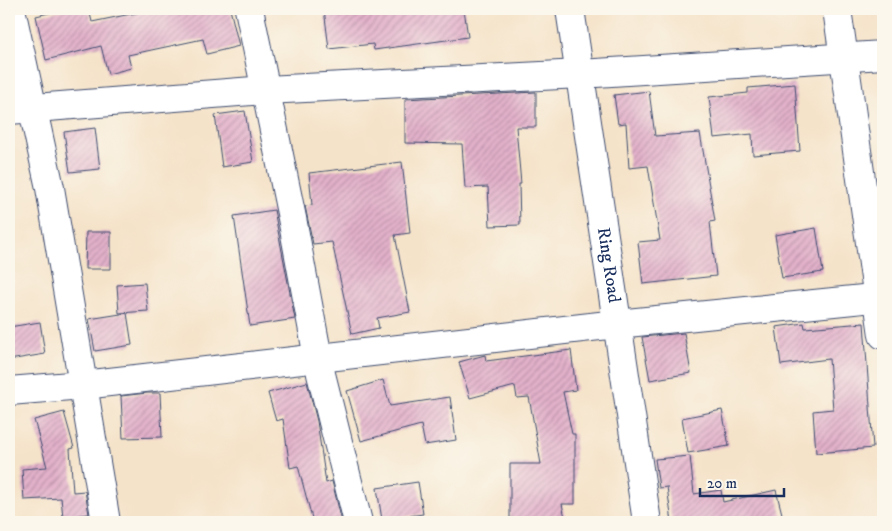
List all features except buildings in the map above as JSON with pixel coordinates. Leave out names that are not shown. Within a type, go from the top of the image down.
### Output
[{"type":"street","points":[[11,9],[21,109],[50,188],[106,522]]},
{"type":"street","points":[[249,9],[319,358],[358,522]]},
{"type":"street","name":"Ring Road","points":[[570,9],[646,522]]},
{"type":"street","points":[[837,9],[880,298],[883,335]]},
{"type":"street","points":[[21,109],[266,90],[580,74],[883,55]]},
{"type":"street","points":[[9,392],[617,324],[880,298]]}]
